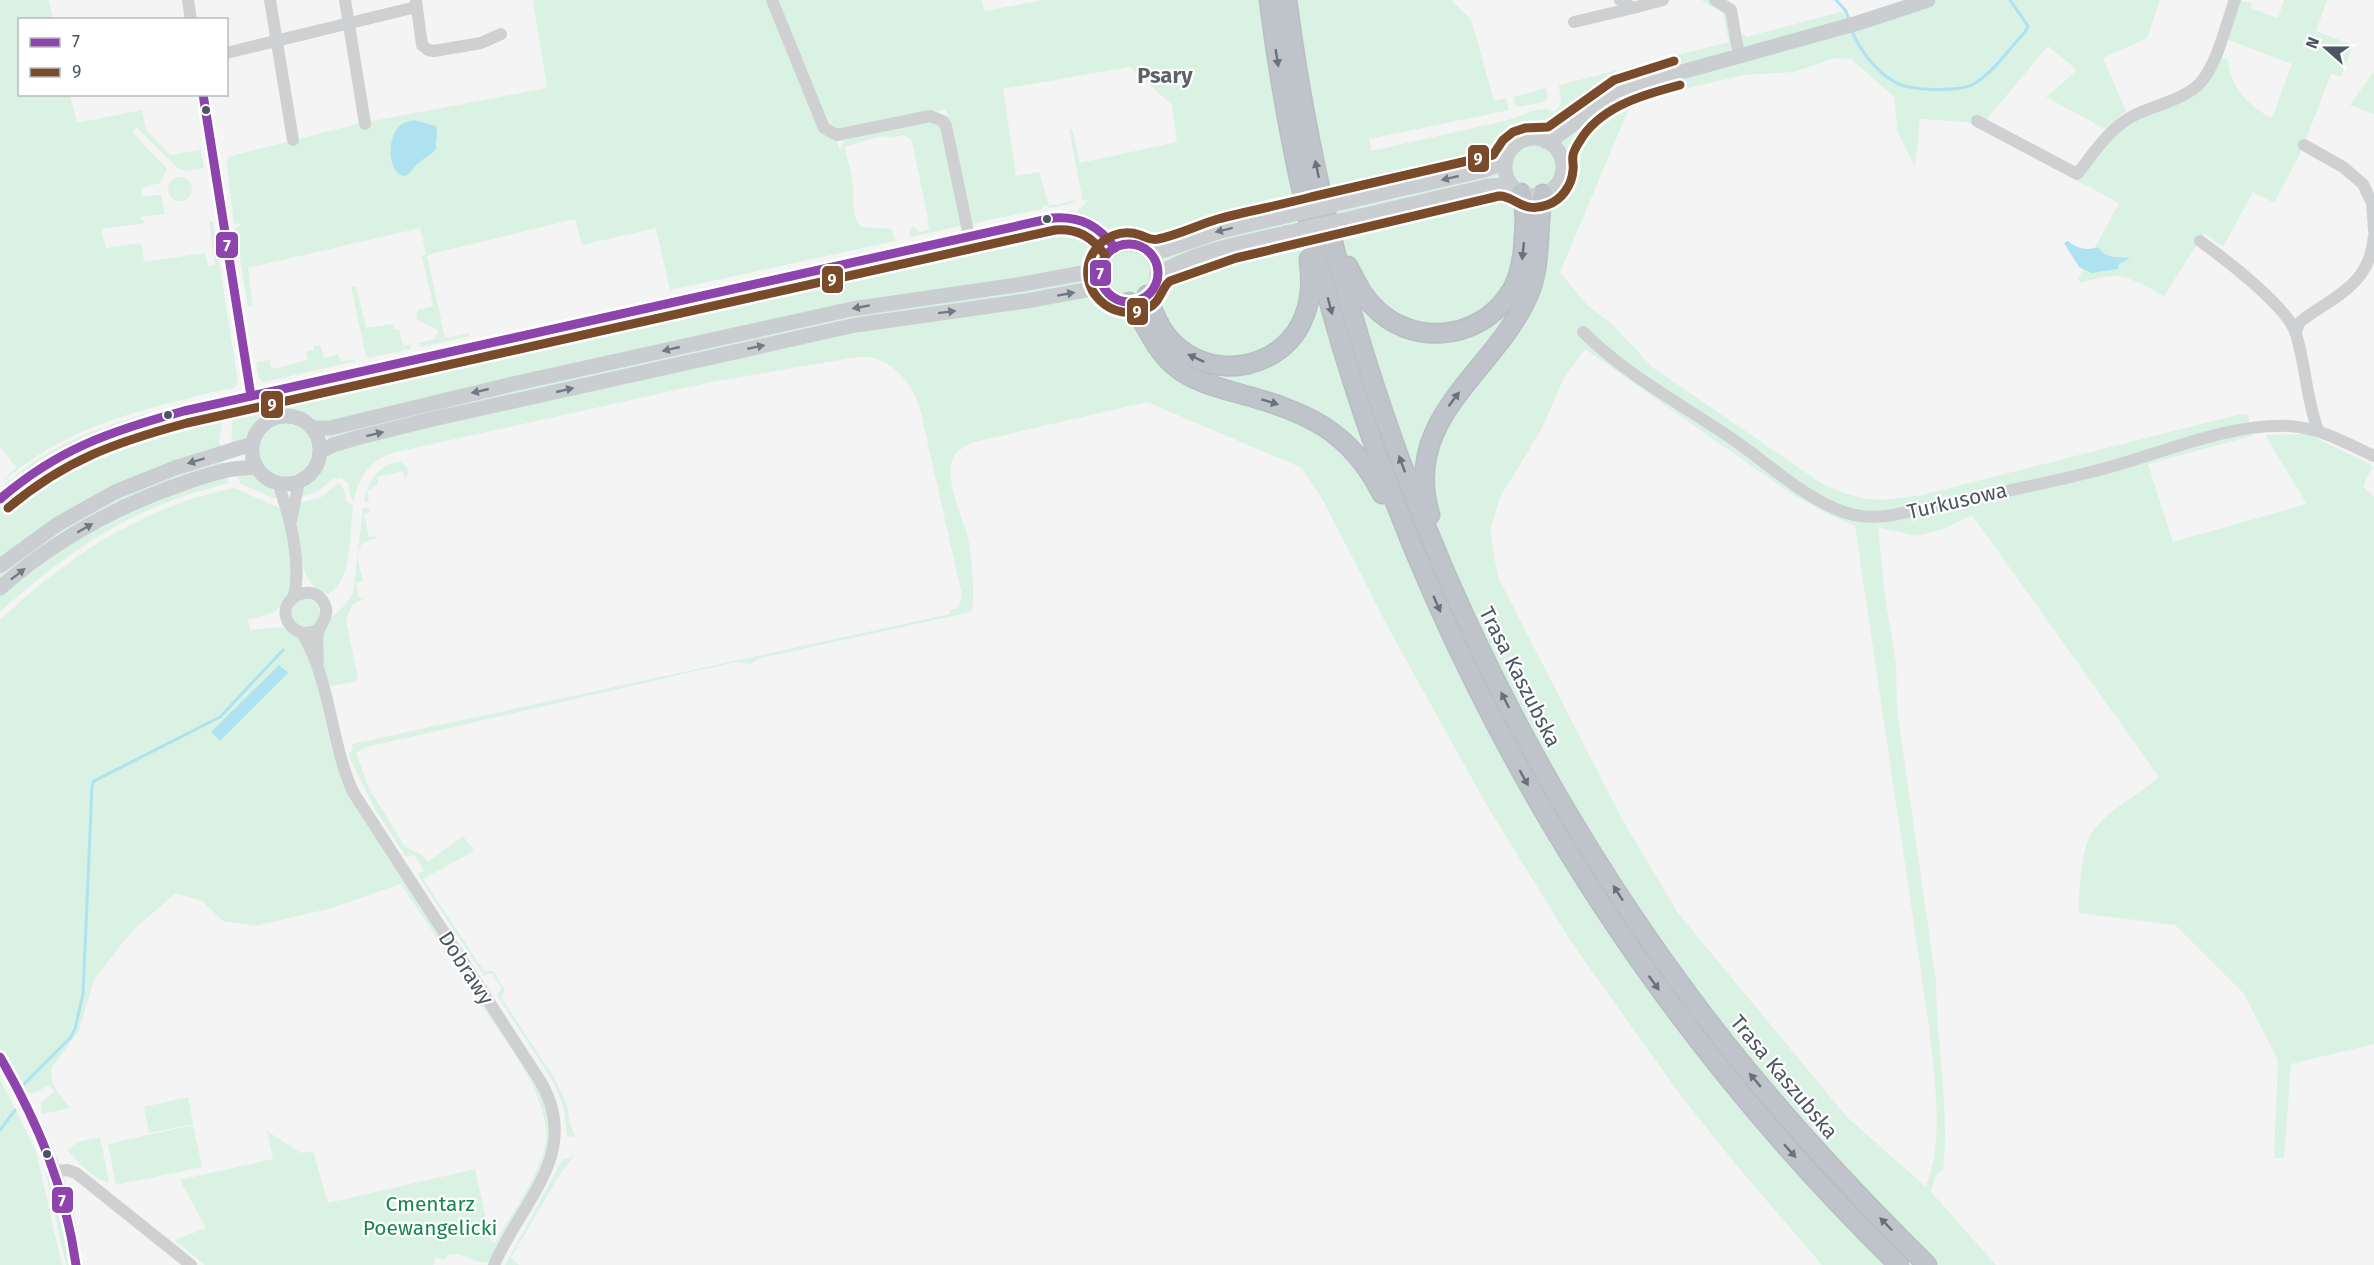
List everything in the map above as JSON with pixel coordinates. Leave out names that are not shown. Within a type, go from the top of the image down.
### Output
[{"type":"highway","name":"Trasa Kaszubska","points":[[1269,0],[1289,131],[1305,208],[1332,313],[1356,393],[1414,550],[1459,652],[1514,761],[1575,866],[1672,1008],[1755,1112],[1823,1188],[1899,1265]]},
{"type":"highway","name":"Trasa Kaszubska","points":[[1287,0],[1303,99],[1330,226],[1377,393],[1410,486],[1447,577],[1491,672],[1545,774],[1597,862],[1656,950],[1720,1036],[1784,1114],[1861,1198],[1927,1265]]},
{"type":"highway","points":[[1330,226],[1355,280],[1376,310],[1393,323],[1409,330],[1425,334],[1450,333],[1469,327],[1494,313],[1516,284],[1524,244],[1525,210],[1516,189]]},
{"type":"highway","points":[[1447,577],[1426,492],[1425,464],[1429,446],[1443,413],[1508,330],[1526,300],[1538,262],[1543,194]]},
{"type":"highway","points":[[1147,295],[1163,330],[1174,343],[1191,356],[1209,363],[1229,366],[1254,363],[1267,358],[1290,340],[1298,330],[1307,309],[1311,284],[1305,208]]},
{"type":"highway","points":[[1128,302],[1158,350],[1184,373],[1214,386],[1304,415],[1340,437],[1368,470],[1414,550]]},
{"type":"main road","points":[[1545,141],[1557,136],[1606,99],[1628,88],[1928,0]]},
{"type":"main road","points":[[1560,155],[1564,144],[1589,112]]},
{"type":"main road","points":[[1157,275],[1180,263],[1218,250],[1488,186],[1516,189],[1532,196],[1543,194],[1555,186],[1561,177],[1560,155],[1555,148],[1545,141],[1535,139],[1522,141],[1511,149],[1505,162],[1505,172],[1516,189]]},
{"type":"main road","points":[[1150,253],[1221,231],[1485,170],[1505,162]]},
{"type":"main road","points":[[1133,244],[1150,253],[1156,263],[1157,275],[1155,285],[1147,295],[1139,300],[1128,302],[1116,298],[1105,289],[1100,278],[1101,267],[1105,257],[1115,248],[1133,244]]},
{"type":"main road","points":[[312,428],[330,428],[513,384],[852,309],[1023,284],[1088,272],[1101,267]]},
{"type":"main road","points":[[320,452],[333,445],[356,438],[433,419],[856,325],[1026,301],[1091,289],[1105,289]]},
{"type":"main road","points":[[278,416],[298,418],[312,428],[319,439],[320,452],[314,469],[299,482],[278,483],[267,479],[256,468],[252,457],[252,444],[259,428],[266,422],[278,416]]},
{"type":"main road","points":[[0,566],[58,524],[115,492],[166,471],[252,444]]},
{"type":"main road","points":[[0,588],[53,547],[122,508],[199,478],[242,467],[256,468]]},
{"type":"street","points":[[188,0],[191,18]]},
{"type":"street","points":[[270,0],[293,140]]},
{"type":"street","points":[[345,0],[365,124]]},
{"type":"street","points":[[772,0],[824,128],[830,133],[837,135],[930,116],[943,121],[946,126],[969,236]]},
{"type":"street","points":[[1620,0],[1633,8]]},
{"type":"street","points":[[1574,22],[1663,0]]},
{"type":"street","points":[[1715,0],[1731,10],[1739,56]]},
{"type":"street","points":[[1977,121],[2076,174],[2106,138],[2125,121],[2198,86],[2206,76],[2235,0]]},
{"type":"street","points":[[228,52],[349,23],[416,3],[422,45],[428,50],[481,43],[501,34]]},
{"type":"street","points":[[203,96],[251,396]]},
{"type":"street","points":[[2304,146],[2343,167],[2363,184],[2373,202],[2374,230]]},
{"type":"street","points":[[0,499],[46,462],[87,442],[155,418],[251,396],[1047,219],[1076,217],[1095,225],[1115,248]]},
{"type":"street","points":[[2296,332],[2299,323],[2304,318],[2358,280],[2373,251],[2374,236]]},
{"type":"street","points":[[2200,241],[2257,286],[2296,332],[2312,414],[2318,430]]},
{"type":"street","name":"Turkusowa","points":[[1583,332],[1614,360],[1733,439],[1794,485],[1837,510],[1861,517],[1894,515],[2095,471],[2242,430],[2288,426],[2318,430],[2374,456]]},
{"type":"street","points":[[290,525],[299,482]]},
{"type":"street","name":"Dobrawy","points":[[278,483],[290,525],[296,560],[294,597],[288,604],[286,616],[290,625],[302,633],[318,668],[339,758],[353,792],[539,1079],[554,1110],[555,1145],[549,1166],[508,1236],[494,1265]]},
{"type":"street","name":"Dobrawy","points":[[296,560],[313,593],[326,607],[325,621],[318,629],[318,668]]},
{"type":"street","points":[[294,597],[301,593],[313,593]]},
{"type":"street","points":[[302,633],[318,629]]},
{"type":"street","points":[[0,1057],[46,1143],[55,1171],[76,1265]]},
{"type":"street","points":[[55,1171],[68,1170],[76,1173],[191,1265]]},
{"type":"green space","points":[[0,0],[49,0],[53,18],[18,18],[18,96],[70,96],[77,123],[142,110],[146,130],[171,155],[200,150],[198,136],[204,168],[187,171],[178,168],[136,127],[132,132],[167,169],[160,183],[141,188],[142,196],[161,195],[165,214],[140,217],[145,223],[101,229],[106,248],[141,243],[144,262],[205,253],[208,267],[215,265],[209,221],[213,222],[238,383],[234,388],[152,408],[83,431],[41,453],[0,484],[16,467],[0,447]]},
{"type":"green space","points":[[533,0],[768,0],[802,83],[836,136],[840,151],[844,140],[934,120],[940,121],[961,226],[910,237],[910,230],[913,226],[920,232],[930,229],[927,224],[928,219],[912,141],[904,135],[891,138],[883,136],[845,147],[858,223],[862,227],[892,229],[895,241],[670,290],[656,228],[582,245],[575,219],[427,255],[445,338],[470,333],[470,336],[421,347],[418,343],[435,339],[438,330],[416,319],[418,310],[433,306],[422,256],[426,254],[420,228],[248,268],[253,306],[248,307],[235,228],[240,226],[239,223],[234,224],[228,157],[357,124],[547,88]]},
{"type":"green space","points":[[777,0],[981,0],[985,11],[1045,0],[1451,0],[1471,19],[1494,101],[1506,98],[1509,110],[1369,139],[1371,151],[1505,121],[1536,110],[1546,109],[1555,112],[1561,105],[1559,85],[1729,42],[1723,13],[1701,0],[1710,0],[1726,12],[1732,47],[1729,52],[1657,71],[1660,83],[1850,31],[1853,33],[1853,30],[1939,0],[2160,0],[2147,38],[2103,58],[2126,111],[2105,129],[2046,97],[2077,70],[2048,46],[1985,121],[1974,125],[1967,122],[1920,119],[1915,167],[1898,133],[1894,97],[1851,59],[1835,58],[1794,72],[1744,75],[1662,94],[1630,106],[1560,272],[1587,305],[1611,323],[1652,367],[1821,483],[1860,497],[1881,500],[1922,495],[2248,414],[2252,436],[2148,464],[2173,542],[2307,504],[2265,435],[2308,434],[2373,466],[2363,486],[2374,497],[2374,1044],[2291,1064],[2284,1158],[2274,1158],[2278,1060],[2244,994],[2175,925],[2079,913],[2083,861],[2091,834],[2097,825],[2114,810],[2159,777],[1972,515],[1944,529],[1916,536],[1878,527],[1885,597],[1896,663],[1897,709],[1936,981],[1945,1146],[1943,1170],[1936,1175],[1931,1192],[1996,1265],[1822,1265],[1742,1172],[1681,1096],[1572,943],[1486,804],[1390,631],[1324,502],[1302,468],[1147,402],[970,443],[956,453],[951,466],[951,475],[954,496],[970,550],[973,586],[971,612],[758,659],[751,664],[735,662],[367,747],[356,753],[369,788],[405,847],[421,854],[428,862],[463,836],[474,851],[423,879],[484,971],[493,971],[505,990],[501,997],[553,1076],[566,1102],[575,1138],[567,1136],[564,1108],[554,1083],[497,995],[502,988],[492,973],[484,976],[419,877],[424,870],[414,855],[406,857],[375,809],[351,761],[349,754],[353,749],[352,744],[950,614],[950,611],[959,606],[962,595],[916,399],[905,380],[889,365],[869,357],[858,357],[716,381],[396,452],[373,464],[359,483],[354,500],[351,498],[348,483],[341,478],[333,479],[316,493],[299,497],[301,493],[336,450],[434,425],[1026,296],[328,440],[326,435],[378,421],[1022,279],[329,422],[316,421],[293,409],[276,410],[258,419],[245,437],[231,445],[234,404],[935,249],[936,252],[981,246],[981,249],[988,248],[988,245],[1021,233],[1064,227],[1088,200],[1083,201],[1069,129],[1072,129],[1080,163],[1177,142],[1172,105],[1130,67],[1003,89],[1016,176],[1039,172],[1049,206],[1078,200],[1070,204],[1049,208],[1046,205],[1042,209],[971,224],[946,109],[835,131],[827,125]],"holes":[[[1585,349],[1790,493],[1855,526],[1929,1026],[1937,1128],[1932,1168],[1926,1187],[1847,1117],[1678,913],[1622,819],[1498,577],[1490,532],[1500,497],[1541,430],[1564,378]]]},
{"type":"green space","points":[[2237,0],[2252,3],[2251,8],[2278,18],[2284,0],[2327,0],[2316,31],[2353,45],[2341,77],[2331,74],[2301,152],[2274,203],[2253,192],[2223,247],[2204,233],[2164,296],[2132,280],[2115,276],[2081,283],[2078,279],[2119,203],[2078,181],[2122,126],[2188,95],[2218,56],[2228,60],[2233,79],[2248,102],[2272,118],[2292,64],[2223,38]]},
{"type":"green space","points":[[1844,11],[1847,19],[1743,48],[1740,36],[1745,34],[1746,37]]},
{"type":"green space","points":[[2374,71],[2374,114],[2350,105]]},
{"type":"green space","points":[[1546,88],[1548,98],[1546,101],[1519,107],[1515,104],[1513,97]]},
{"type":"green space","points":[[180,177],[188,181],[192,189],[188,197],[180,201],[172,197],[168,189],[172,181]]},
{"type":"green space","points":[[356,286],[366,328],[393,324],[394,330],[399,329],[403,346],[411,345],[410,349],[368,358],[366,356],[351,287]]},
{"type":"green space","points":[[320,345],[324,358],[338,354],[341,362],[354,359],[356,361],[264,382],[259,378],[256,363],[269,360],[272,369],[308,360],[306,352],[314,350],[313,346]]},
{"type":"green space","points":[[224,406],[219,441],[221,448],[204,453],[0,559],[0,505],[50,467],[105,441],[163,422]]},
{"type":"green space","points":[[145,414],[145,416],[49,454],[0,492],[0,489],[18,474],[51,451],[85,435]]},
{"type":"green space","points":[[286,424],[296,426],[304,432],[310,440],[312,450],[310,460],[304,468],[296,474],[286,476],[276,474],[268,468],[262,460],[260,450],[262,440],[268,432],[276,426]]},
{"type":"green space","points":[[223,459],[224,465],[209,469],[0,581],[0,574],[61,529],[135,490]]},
{"type":"green space","points":[[401,462],[408,469],[405,478],[403,471],[377,477],[378,484],[367,491],[375,475],[386,466]]},
{"type":"green space","points":[[237,473],[261,481],[279,498],[272,498],[240,483]]},
{"type":"green space","points":[[227,476],[229,483],[163,504],[97,537],[37,580],[0,612],[0,596],[71,543],[141,505]]},
{"type":"green space","points":[[338,483],[344,489],[347,502],[353,506],[350,542],[341,580],[335,589],[327,594],[317,589],[304,570],[298,544],[297,507],[302,502],[320,498]]},
{"type":"green space","points":[[234,488],[282,509],[291,561],[292,575],[286,599],[279,608],[272,612],[248,619],[250,630],[282,627],[299,637],[315,674],[331,748],[341,776],[472,986],[472,991],[401,884],[328,909],[255,926],[223,921],[202,901],[176,893],[131,932],[94,980],[79,1031],[52,1067],[53,1084],[70,1108],[42,1114],[41,1103],[54,1091],[49,1085],[32,1094],[23,1090],[0,1049],[0,620],[25,597],[79,556],[137,521],[201,496]]},
{"type":"green space","points":[[367,491],[369,503],[364,502]]},
{"type":"green space","points":[[363,508],[370,509],[371,512],[364,514],[369,537],[376,536],[376,538],[364,542],[358,551],[358,562],[363,581],[356,583],[359,598],[366,597],[352,605],[346,620],[358,679],[354,682],[332,686],[327,679],[323,665],[322,638],[329,620],[347,603],[353,593]]},
{"type":"green space","points":[[306,599],[316,603],[320,613],[316,623],[306,627],[296,623],[292,613],[296,603]]},
{"type":"green space","name":"Cmentarz Poewangelicki","points":[[478,1000],[481,1001],[541,1090],[551,1123],[545,1164],[488,1262],[453,1254],[448,1255],[445,1260],[436,1257],[433,1265],[205,1265],[175,1240],[206,1228],[180,1180],[273,1159],[267,1131],[301,1153],[313,1151],[328,1203],[475,1169],[491,1241],[495,1243],[535,1174],[544,1150],[546,1131],[543,1112],[525,1072]]},
{"type":"green space","points":[[0,1079],[36,1151],[62,1265],[0,1265]]},
{"type":"green space","points":[[188,1097],[193,1124],[149,1133],[144,1107]]},
{"type":"green space","points":[[193,1125],[202,1167],[116,1185],[108,1144]]},
{"type":"green space","points":[[100,1137],[109,1182],[93,1175],[67,1150],[78,1142]]},
{"type":"green space","points":[[574,1142],[572,1159],[562,1171],[511,1257],[519,1265],[505,1265],[563,1159],[571,1159]]},
{"type":"green space","points":[[43,1150],[64,1224],[71,1265],[66,1265],[41,1151]]},
{"type":"water","points":[[414,120],[436,126],[436,149],[405,176],[400,175],[391,160],[392,140],[400,125]]},
{"type":"water","points":[[2068,241],[2082,248],[2098,247],[2104,254],[2130,258],[2119,264],[2118,269],[2091,273],[2079,267],[2064,243]]},
{"type":"water","points":[[279,665],[288,673],[220,741],[211,732]]},
{"type":"waterway","points":[[1836,0],[1846,11],[1849,20]]},
{"type":"waterway","points":[[1851,29],[1869,59],[1895,82],[1924,89],[1960,88],[1970,86],[1984,77],[2025,32],[2028,26],[2010,0]]},
{"type":"waterway","points":[[24,1084],[70,1038],[75,1029],[83,994],[94,781],[220,717],[283,650]]},
{"type":"waterway","points":[[0,1130],[15,1110]]},
{"type":"transit line","name":"9","points":[[1674,61],[1614,80],[1548,127],[1525,128],[1513,132],[1503,140],[1493,155],[1218,219],[1158,239],[1133,233],[1114,235],[1102,242],[1093,253],[1088,266],[1088,279],[1092,291],[1110,308],[1122,312],[1135,312],[1152,305],[1170,281],[1236,258],[1499,196],[1525,206],[1547,205],[1562,196],[1568,186],[1572,176],[1574,151],[1592,125],[1627,102],[1680,85]]},
{"type":"transit line","name":"7","points":[[203,96],[251,396]]},
{"type":"transit line","name":"7","points":[[0,499],[64,454],[109,434],[184,411],[1053,218],[1072,219],[1088,224],[1096,228],[1115,248]]},
{"type":"transit line","name":"9","points":[[8,508],[50,477],[92,455],[187,423],[1055,230],[1078,232],[1095,243],[1105,255]]},
{"type":"transit line","name":"7","points":[[1129,244],[1145,249],[1153,257],[1158,273],[1153,289],[1145,297],[1129,302],[1113,297],[1105,289],[1100,273],[1105,257],[1113,249],[1129,244]]},
{"type":"transit line","name":"7","points":[[0,1057],[27,1107],[48,1157],[65,1209],[76,1265]]},
{"type":"district","name":"Psary","points":[[1165,75]]}]
